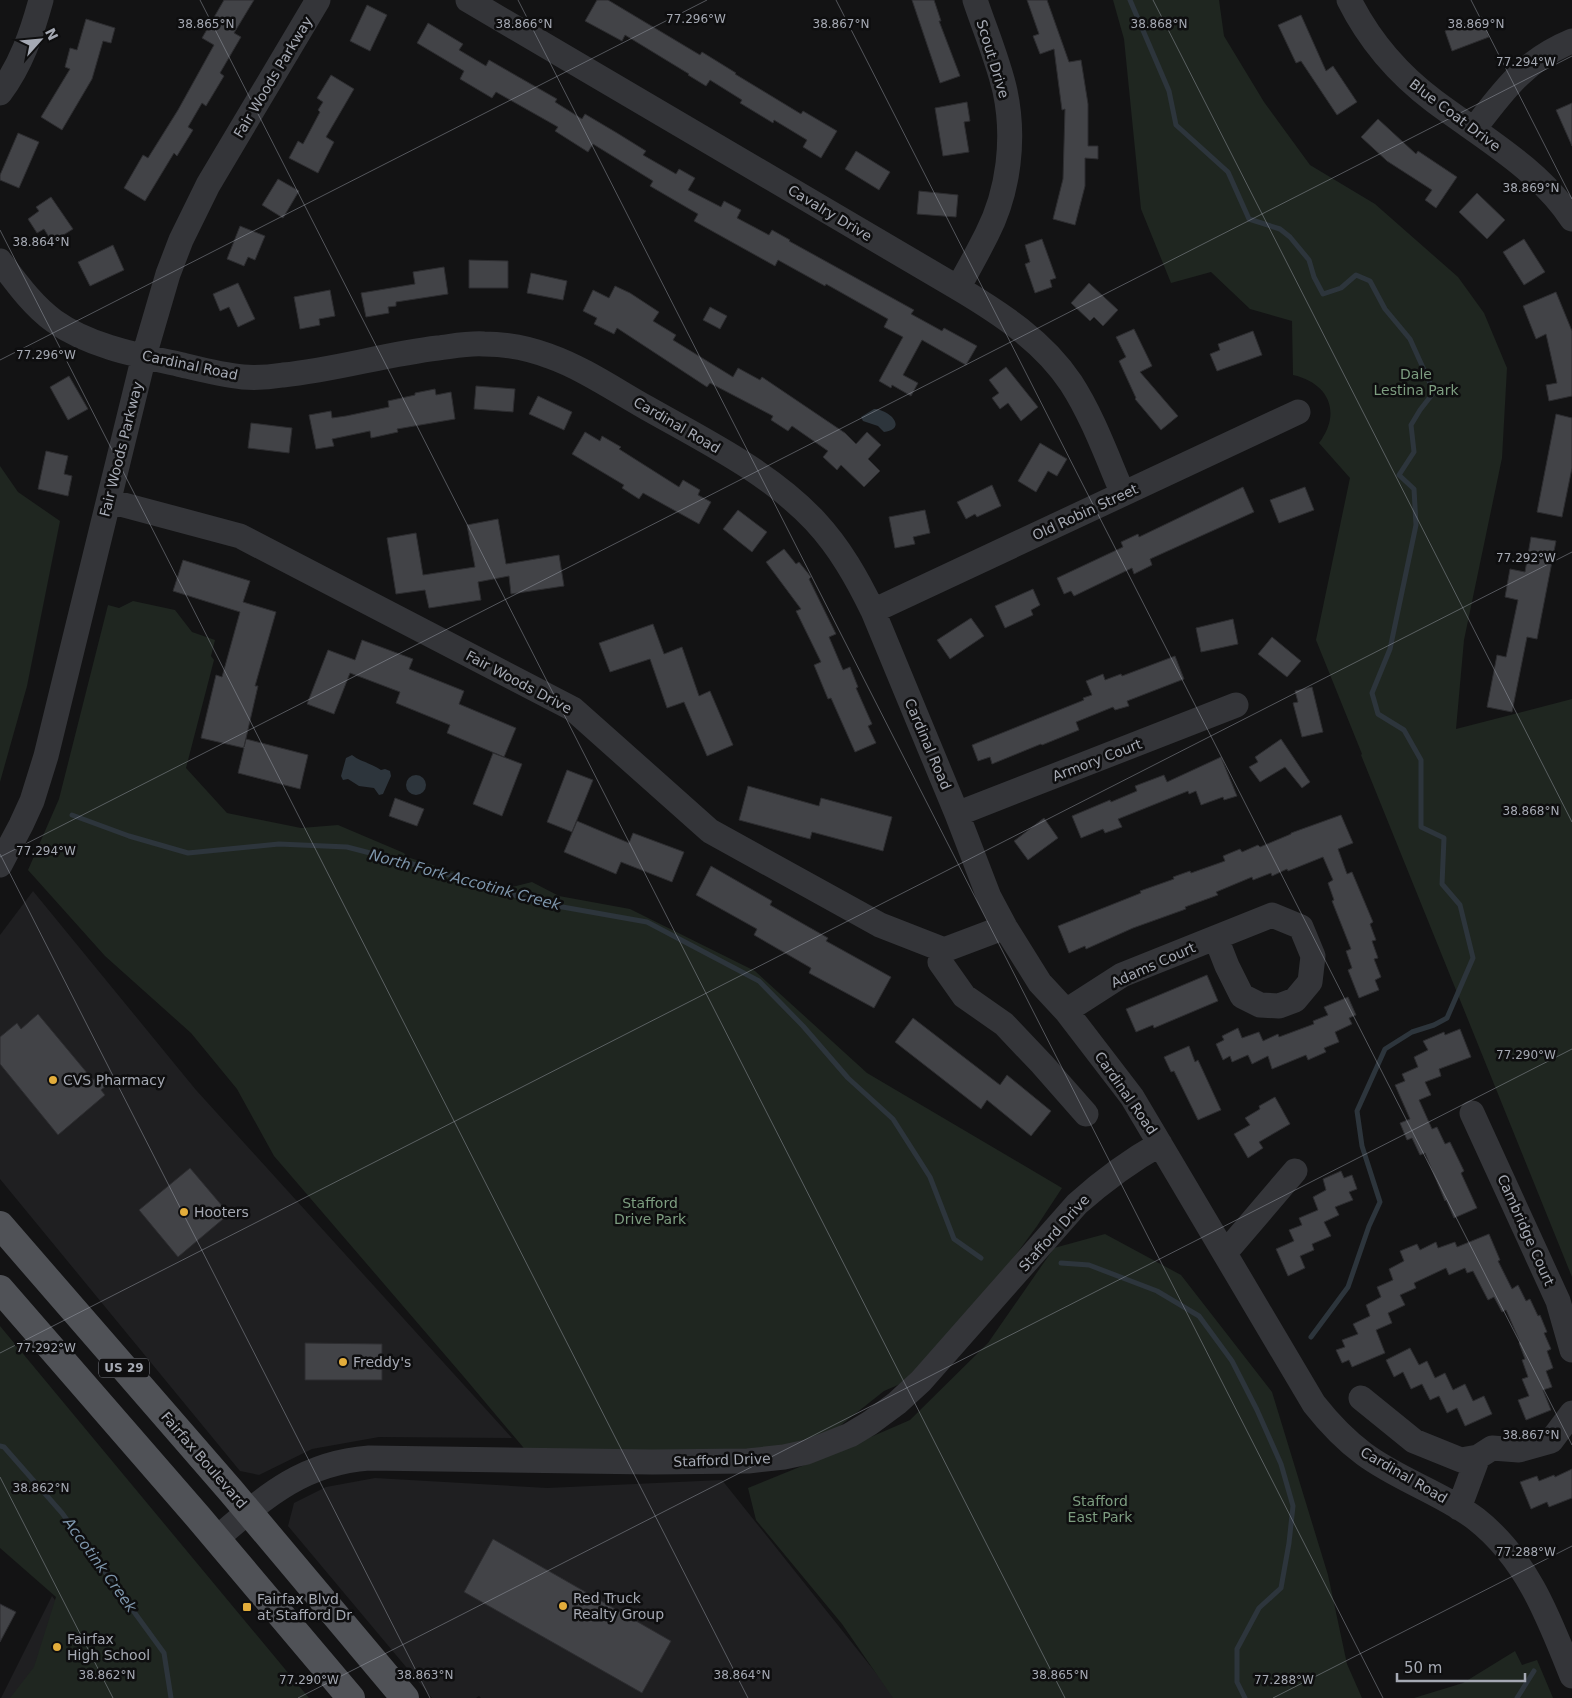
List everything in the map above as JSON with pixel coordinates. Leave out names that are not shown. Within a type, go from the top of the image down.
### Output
[{"type":"main road","name":"Fairfax Boulevard","points":[[0,1225],[248,1511],[405,1698]]},
{"type":"main road","name":"US 29","points":[[0,1289],[351,1698]]},
{"type":"street","points":[[0,93],[22,58],[34,27],[41,0]]},
{"type":"street","name":"Fair Woods Parkway","points":[[0,865],[32,801],[46,756],[144,356],[168,274],[194,212],[318,0]]},
{"type":"street","name":"Cavalry Drive","points":[[468,0],[958,288],[1019,328],[1041,347],[1060,368],[1082,402],[1123,494]]},
{"type":"street","name":"Scout Drive","points":[[958,288],[988,233],[996,214],[1006,175],[1009,154],[1008,112],[1005,92],[975,0]]},
{"type":"street","name":"Blue Coat Drive","points":[[1349,0],[1358,19],[1375,44],[1392,64],[1433,100],[1531,172],[1548,189],[1572,219]]},
{"type":"street","points":[[1474,129],[1516,76],[1534,61],[1572,41]]},
{"type":"street","name":"Cardinal Road","points":[[0,261],[38,308],[63,328],[108,346],[223,374],[256,377],[286,375],[420,350],[471,344],[508,346],[550,356],[590,375],[756,472],[785,494],[814,520],[836,547],[858,582],[872,610],[989,896],[1005,927],[1040,984],[1066,1011],[1132,1097],[1300,1383],[1327,1420],[1345,1439],[1366,1455],[1449,1501],[1475,1518],[1504,1545],[1528,1577],[1541,1601],[1572,1676]]},
{"type":"street","name":"Old Robin Street","points":[[872,610],[1298,412]]},
{"type":"street","name":"Fair Woods Drive","points":[[109,501],[240,536],[573,709],[710,831],[880,925],[944,950]]},
{"type":"street","name":"Armory Court","points":[[957,814],[1236,705]]},
{"type":"street","points":[[1005,927],[944,950],[940,962],[964,996],[1004,1024],[1086,1114]]},
{"type":"street","name":"Adams Court","points":[[1066,1011],[1122,976],[1216,938]]},
{"type":"street","name":"Cambridge Court","points":[[1472,1113],[1558,1301],[1572,1350]]},
{"type":"street","name":"Stafford Drive","points":[[216,1539],[248,1511],[299,1476],[326,1465],[351,1460],[369,1458],[652,1462],[748,1461],[784,1457],[830,1444],[870,1423],[897,1403],[921,1381],[1077,1204],[1128,1162],[1160,1144]]},
{"type":"street","points":[[1225,1253],[1295,1171]]},
{"type":"street","points":[[1361,1398],[1414,1441],[1461,1460],[1478,1457],[1492,1448],[1519,1450],[1551,1441],[1572,1412]]},
{"type":"street","points":[[1459,1508],[1478,1457]]},
{"type":"shaded area","points":[[874,409],[890,415],[896,423],[895,427],[884,432],[878,426],[863,421],[861,417]]},
{"type":"shaded area","points":[[352,755],[381,770],[390,771],[391,776],[383,794],[379,795],[374,788],[359,786],[348,779],[343,780],[341,776],[346,758]]},
{"type":"shaded area","points":[[416,775],[423,778],[426,785],[423,792],[416,795],[409,792],[406,785],[409,778]]},
{"type":"shaded area","points":[[33,891],[196,1090],[512,1438],[379,1437],[312,1449],[259,1475],[240,1471],[0,1179],[0,935]]},
{"type":"shaded area","points":[[375,1478],[547,1488],[722,1480],[896,1698],[481,1698],[479,1696],[476,1698],[432,1698],[288,1526],[294,1503],[326,1487]]},
{"type":"shaded area","name":"Fairfax High School","points":[[52,1596],[125,1698],[1,1698]]},
{"type":"green space","name":"Dale Lestina Park","points":[[1113,0],[1219,0],[1224,36],[1264,102],[1310,165],[1375,204],[1458,277],[1484,313],[1507,368],[1502,458],[1464,640],[1456,729],[1572,699],[1572,1277],[1316,640],[1350,478],[1319,443],[1330,421],[1328,401],[1323,392],[1315,385],[1293,375],[1292,321],[1250,309],[1211,272],[1171,283],[1141,209],[1124,39]]},
{"type":"green space","points":[[0,466],[18,492],[60,521],[27,686],[0,782]]},
{"type":"green space","name":"Stafford Drive Park","points":[[133,601],[175,610],[192,632],[215,640],[211,656],[214,660],[186,768],[227,813],[301,828],[338,825],[404,853],[407,857],[496,885],[512,887],[532,882],[559,896],[630,909],[755,971],[867,1073],[1062,1188],[1037,1226],[981,1302],[914,1378],[884,1391],[807,1452],[533,1459],[274,1156],[237,1089],[191,1033],[105,956],[28,870],[59,799],[108,605],[119,608]]},
{"type":"green space","name":"Stafford East Park","points":[[1105,1234],[1181,1275],[1272,1392],[1328,1575],[1347,1664],[1362,1698],[893,1698],[842,1624],[756,1520],[748,1488],[910,1420],[988,1343],[1054,1248]]},
{"type":"green space","points":[[0,1326],[309,1698],[10,1698],[34,1667],[56,1597],[0,1548]]},
{"type":"green space","points":[[1515,1651],[1522,1665],[1537,1660],[1553,1698],[1414,1698],[1463,1683]]},
{"type":"building","points":[[224,0],[254,0],[234,33],[241,37],[220,73],[224,76],[206,106],[202,103],[188,127],[193,130],[177,156],[174,153],[145,201],[124,188],[143,155],[148,158],[178,110],[214,45],[202,38]]},
{"type":"building","points":[[597,0],[608,0],[700,55],[702,52],[801,114],[803,111],[837,131],[821,158],[803,147],[807,140],[774,120],[773,123],[740,103],[742,100],[710,80],[706,86],[625,35],[622,41],[585,21]]},
{"type":"building","points":[[912,0],[934,0],[941,21],[939,21],[960,76],[940,83]]},
{"type":"building","points":[[1027,0],[1047,0],[1069,62],[1081,60],[1088,104],[1088,146],[1098,146],[1098,159],[1085,158],[1085,186],[1075,225],[1053,219],[1063,179],[1065,109],[1062,110],[1054,49],[1040,54],[1033,36],[1039,34]]},
{"type":"building","points":[[367,5],[387,15],[370,51],[350,41]]},
{"type":"building","points":[[1301,15],[1326,71],[1333,66],[1357,102],[1337,115],[1301,61],[1296,63],[1278,25]]},
{"type":"building","points":[[1482,17],[1489,37],[1452,51],[1445,31]]},
{"type":"building","points":[[86,19],[115,28],[111,43],[103,41],[92,79],[62,130],[41,117],[70,69],[65,67],[70,48],[77,50]]},
{"type":"building","points":[[428,23],[463,44],[459,50],[486,66],[489,60],[557,99],[555,102],[582,119],[585,114],[617,133],[646,151],[643,155],[676,174],[679,169],[695,178],[688,190],[721,207],[724,201],[741,210],[737,218],[769,235],[772,230],[914,310],[911,314],[942,331],[944,328],[977,346],[966,365],[922,340],[903,375],[918,383],[911,396],[892,385],[891,388],[879,381],[903,337],[884,327],[888,319],[826,284],[825,286],[778,260],[775,266],[694,221],[698,214],[650,186],[653,181],[593,144],[588,152],[555,131],[558,127],[496,92],[492,98],[460,79],[464,71],[417,43]]},
{"type":"building","points":[[331,75],[354,89],[326,137],[334,142],[318,173],[289,158],[298,141],[303,144],[320,112],[318,110],[323,102],[317,98]]},
{"type":"building","points":[[967,102],[970,121],[964,122],[969,152],[943,156],[935,108]]},
{"type":"building","points":[[1572,103],[1572,146],[1556,110]]},
{"type":"building","points":[[1378,119],[1416,154],[1418,151],[1457,177],[1436,208],[1425,200],[1432,190],[1387,161],[1361,137]]},
{"type":"building","points":[[18,133],[39,142],[19,188],[0,180],[0,175]]},
{"type":"building","points":[[856,151],[890,172],[879,190],[845,169]]},
{"type":"building","points":[[278,179],[299,191],[283,218],[262,205]]},
{"type":"building","points":[[919,191],[958,195],[956,217],[917,214]]},
{"type":"building","points":[[1477,193],[1505,220],[1487,239],[1459,212]]},
{"type":"building","points":[[51,197],[73,229],[52,242],[44,229],[37,233],[28,219],[39,211],[36,207]]},
{"type":"building","points":[[240,226],[265,236],[255,260],[248,257],[244,266],[227,259]]},
{"type":"building","points":[[1042,239],[1056,278],[1050,280],[1052,287],[1035,293],[1025,264],[1030,262],[1025,245]]},
{"type":"building","points":[[1524,239],[1545,272],[1524,285],[1503,252]]},
{"type":"building","points":[[113,245],[124,270],[90,286],[78,262]]},
{"type":"building","points":[[469,260],[508,261],[508,288],[469,288]]},
{"type":"building","points":[[444,267],[448,294],[396,302],[396,306],[388,307],[389,313],[366,317],[361,293],[415,284],[413,272]]},
{"type":"building","points":[[531,273],[567,281],[563,300],[527,293]]},
{"type":"building","points":[[238,283],[255,319],[238,327],[229,307],[220,311],[213,294]]},
{"type":"building","points":[[1089,283],[1118,310],[1103,326],[1094,317],[1090,321],[1071,303]]},
{"type":"building","points":[[615,286],[630,293],[659,312],[653,321],[676,335],[673,340],[733,377],[738,368],[760,380],[762,377],[845,433],[856,444],[867,432],[881,445],[868,459],[880,471],[864,487],[841,465],[837,470],[823,457],[828,451],[792,426],[788,431],[771,420],[773,416],[710,383],[707,387],[617,328],[614,334],[594,324],[597,318],[583,311],[593,290],[609,298]]},
{"type":"building","points":[[330,290],[335,316],[319,319],[320,325],[300,329],[294,297]]},
{"type":"building","points":[[1556,292],[1572,331],[1572,396],[1549,401],[1546,385],[1557,383],[1546,334],[1536,339],[1523,306]]},
{"type":"building","points":[[710,307],[727,316],[720,329],[703,320]]},
{"type":"building","points":[[1134,329],[1152,366],[1140,372],[1178,416],[1161,430],[1135,399],[1119,361],[1126,357],[1116,337]]},
{"type":"building","points":[[1253,331],[1262,355],[1217,371],[1210,354],[1220,350],[1218,344]]},
{"type":"building","points":[[1006,367],[1038,407],[1021,421],[1008,403],[1000,409],[992,398],[999,393],[989,380]]},
{"type":"building","points":[[69,376],[88,409],[68,420],[50,387]]},
{"type":"building","points":[[476,386],[515,389],[513,412],[474,409]]},
{"type":"building","points":[[435,389],[436,395],[451,392],[455,419],[397,429],[398,432],[371,438],[370,431],[332,439],[334,446],[316,449],[309,415],[331,411],[332,418],[346,416],[389,407],[388,401]]},
{"type":"building","points":[[538,396],[572,412],[564,430],[529,414]]},
{"type":"building","points":[[1556,414],[1572,418],[1572,468],[1562,517],[1537,512]]},
{"type":"building","points":[[251,423],[292,428],[289,453],[248,448]]},
{"type":"building","points":[[585,432],[600,441],[602,436],[621,447],[619,449],[679,487],[683,480],[700,490],[698,495],[711,502],[699,524],[643,493],[639,499],[622,488],[624,485],[572,454]]},
{"type":"building","points":[[1040,443],[1067,459],[1057,476],[1048,471],[1036,492],[1018,481]]},
{"type":"building","points":[[46,451],[68,456],[64,474],[72,476],[68,496],[38,489]]},
{"type":"building","points":[[992,485],[1001,506],[977,517],[975,514],[966,519],[957,502]]},
{"type":"building","points":[[1243,487],[1254,512],[1150,559],[1152,565],[1134,574],[1132,568],[1074,596],[1071,591],[1064,594],[1057,578],[1123,547],[1121,542],[1138,534],[1139,537]]},
{"type":"building","points":[[1305,487],[1314,510],[1279,523],[1270,500]]},
{"type":"building","points":[[738,510],[767,532],[752,552],[723,529]]},
{"type":"building","points":[[925,510],[930,533],[913,537],[915,544],[895,548],[889,517]]},
{"type":"building","points":[[498,519],[506,564],[559,555],[564,586],[511,594],[509,576],[478,582],[481,600],[429,608],[425,590],[396,594],[387,538],[416,533],[423,575],[475,567],[467,525]]},
{"type":"building","points":[[1531,537],[1556,541],[1537,639],[1527,637],[1512,712],[1487,707],[1497,655],[1506,657],[1518,600],[1505,597],[1510,569],[1525,572]]},
{"type":"building","points":[[784,549],[796,564],[799,562],[811,577],[809,579],[836,634],[829,637],[843,670],[850,667],[858,687],[856,688],[872,724],[868,726],[876,743],[855,752],[831,698],[828,699],[814,665],[821,662],[796,611],[801,609],[766,562]]},
{"type":"building","points":[[183,560],[250,581],[243,602],[276,612],[255,686],[258,686],[244,747],[246,739],[308,755],[300,789],[238,773],[244,748],[201,738],[216,675],[222,677],[240,612],[173,591]]},
{"type":"building","points":[[1033,589],[1040,605],[1031,610],[1033,615],[1005,628],[995,606]]},
{"type":"building","points":[[971,618],[984,636],[950,659],[937,640]]},
{"type":"building","points":[[1233,619],[1238,644],[1201,652],[1196,628]]},
{"type":"building","points":[[653,624],[664,654],[682,647],[699,696],[710,691],[733,745],[707,756],[684,702],[667,708],[650,659],[610,672],[599,643]]},
{"type":"building","points":[[1272,637],[1301,661],[1287,677],[1258,654]]},
{"type":"building","points":[[362,640],[413,659],[409,669],[464,691],[459,704],[516,728],[504,757],[447,733],[450,725],[396,703],[400,692],[350,673],[334,714],[307,704],[328,650],[355,660]]},
{"type":"building","points":[[1175,656],[1184,679],[1127,701],[1129,706],[1115,710],[1113,707],[1076,722],[1079,730],[1042,745],[992,764],[990,757],[978,761],[972,745],[1084,700],[1083,698],[1092,695],[1086,681],[1103,674],[1105,680],[1121,674],[1122,676]]},
{"type":"building","points":[[1312,687],[1323,732],[1302,737],[1293,703],[1298,702],[1295,691]]},
{"type":"building","points":[[1281,739],[1310,782],[1302,788],[1285,767],[1260,782],[1249,767],[1258,762],[1255,757]]},
{"type":"building","points":[[493,753],[522,764],[502,816],[473,804]]},
{"type":"building","points":[[1221,757],[1237,796],[1224,800],[1223,797],[1201,805],[1196,791],[1189,794],[1188,791],[1118,819],[1122,827],[1105,833],[1103,829],[1081,838],[1072,816],[1137,791],[1135,786],[1164,775],[1167,782]]},
{"type":"building","points":[[567,770],[593,780],[572,832],[547,822]]},
{"type":"building","points":[[748,786],[819,806],[821,798],[892,817],[883,851],[812,832],[810,839],[739,820]]},
{"type":"building","points":[[395,798],[424,809],[417,826],[389,816]]},
{"type":"building","points":[[1341,815],[1353,843],[1338,849],[1347,874],[1352,872],[1373,922],[1370,924],[1376,940],[1372,941],[1378,958],[1374,959],[1381,977],[1375,980],[1379,990],[1359,998],[1348,970],[1352,968],[1346,951],[1351,949],[1332,901],[1334,900],[1328,883],[1333,880],[1323,857],[1272,876],[1271,873],[1253,880],[1252,877],[1216,892],[1218,895],[1185,907],[1186,909],[1133,928],[1086,949],[1085,946],[1069,953],[1058,926],[1141,893],[1140,891],[1174,879],[1173,877],[1225,861],[1223,856],[1240,849],[1242,852],[1258,845],[1260,847],[1291,833]]},
{"type":"building","points":[[1044,818],[1058,838],[1028,860],[1014,841]]},
{"type":"building","points":[[577,821],[629,843],[633,833],[684,852],[672,882],[621,862],[616,874],[564,852]]},
{"type":"building","points":[[711,866],[772,901],[770,905],[828,938],[826,941],[891,977],[874,1008],[809,973],[811,968],[754,935],[757,929],[696,895]]},
{"type":"building","points":[[1207,975],[1218,1001],[1154,1028],[1153,1025],[1136,1032],[1126,1009]]},
{"type":"building","points":[[1348,997],[1356,1015],[1349,1018],[1352,1024],[1335,1032],[1339,1042],[1324,1048],[1326,1052],[1308,1060],[1306,1055],[1272,1069],[1268,1056],[1252,1064],[1248,1055],[1232,1062],[1230,1056],[1223,1060],[1216,1044],[1224,1040],[1222,1036],[1238,1028],[1242,1038],[1259,1032],[1263,1041],[1278,1034],[1279,1037],[1314,1024],[1313,1021],[1328,1015],[1324,1007]]},
{"type":"building","name":"CVS Pharmacy","points":[[38,1014],[93,1080],[103,1072],[112,1081],[101,1090],[105,1095],[58,1135],[0,1064],[0,1037],[17,1023],[21,1029]]},
{"type":"building","points":[[913,1018],[1000,1085],[1007,1075],[1051,1111],[1031,1136],[987,1100],[981,1109],[895,1042]]},
{"type":"building","points":[[1460,1029],[1471,1057],[1439,1069],[1441,1076],[1425,1082],[1431,1095],[1419,1100],[1432,1129],[1437,1127],[1445,1144],[1450,1142],[1464,1171],[1461,1173],[1477,1208],[1454,1218],[1425,1153],[1420,1155],[1412,1138],[1407,1140],[1400,1123],[1410,1119],[1395,1085],[1405,1081],[1402,1074],[1418,1067],[1414,1057],[1428,1050],[1423,1041],[1444,1032],[1445,1035]]},
{"type":"building","points":[[1189,1046],[1195,1062],[1198,1060],[1221,1110],[1198,1120],[1174,1071],[1171,1072],[1164,1057]]},
{"type":"building","points":[[1275,1097],[1290,1124],[1259,1142],[1263,1148],[1248,1158],[1234,1134],[1250,1125],[1245,1118],[1260,1109],[1259,1106]]},
{"type":"building","name":"Hooters","points":[[190,1168],[229,1214],[178,1257],[139,1210]]},
{"type":"building","points":[[1341,1171],[1344,1178],[1352,1175],[1357,1189],[1349,1192],[1353,1200],[1335,1207],[1339,1215],[1324,1222],[1331,1236],[1312,1244],[1314,1250],[1300,1256],[1305,1268],[1288,1276],[1276,1249],[1294,1241],[1289,1230],[1302,1225],[1299,1218],[1318,1210],[1313,1197],[1326,1190],[1323,1179]]},
{"type":"building","points":[[1489,1234],[1500,1260],[1498,1261],[1512,1289],[1518,1285],[1526,1301],[1530,1299],[1538,1316],[1540,1315],[1547,1332],[1544,1333],[1551,1349],[1547,1351],[1553,1368],[1546,1371],[1552,1387],[1543,1390],[1551,1410],[1526,1420],[1518,1400],[1529,1396],[1522,1379],[1528,1377],[1522,1360],[1525,1359],[1520,1342],[1506,1310],[1502,1312],[1494,1297],[1488,1300],[1473,1271],[1467,1273],[1465,1268],[1449,1275],[1446,1268],[1414,1283],[1416,1288],[1400,1295],[1405,1305],[1388,1313],[1392,1323],[1376,1330],[1385,1353],[1352,1367],[1349,1360],[1342,1363],[1336,1350],[1345,1347],[1342,1340],[1358,1334],[1353,1324],[1370,1316],[1366,1305],[1381,1297],[1377,1287],[1393,1280],[1389,1269],[1404,1261],[1400,1251],[1417,1244],[1420,1250],[1436,1242],[1438,1248],[1455,1242],[1457,1247]]},
{"type":"building","name":"Freddy's","points":[[305,1343],[382,1344],[382,1380],[305,1380]]},
{"type":"building","points":[[1410,1348],[1419,1365],[1427,1361],[1435,1378],[1445,1373],[1453,1390],[1465,1384],[1473,1401],[1484,1396],[1492,1414],[1465,1426],[1457,1408],[1447,1413],[1439,1396],[1430,1400],[1422,1384],[1411,1389],[1403,1372],[1394,1377],[1386,1360]]},
{"type":"building","points":[[1572,1469],[1572,1498],[1549,1507],[1547,1502],[1531,1509],[1520,1482],[1537,1476],[1539,1481],[1554,1475],[1555,1477]]},
{"type":"building","points":[[493,1539],[671,1641],[642,1693],[464,1592]]},
{"type":"building","points":[[0,1604],[16,1612],[0,1642]]},
{"type":"waterway","points":[[1130,0],[1169,91],[1176,125],[1228,172],[1249,219],[1280,229],[1290,237],[1309,260],[1314,277],[1323,294],[1341,288],[1356,275],[1370,281],[1385,309],[1410,339],[1434,392],[1411,425],[1414,452],[1399,475],[1414,489],[1416,525],[1390,649],[1372,693],[1378,714],[1404,730],[1421,760],[1421,827],[1444,838],[1442,884],[1460,905],[1473,958],[1447,1018],[1434,1025],[1412,1032],[1385,1049],[1357,1111],[1362,1146],[1380,1202],[1369,1226],[1348,1287],[1311,1337]]},
{"type":"waterway","name":"North Fork Accotink Creek","points":[[72,815],[129,836],[188,853],[279,844],[347,847],[424,867],[540,903],[647,922],[759,981],[803,1026],[848,1078],[893,1119],[930,1177],[954,1239],[981,1258]]},
{"type":"waterway","name":"North Fork Accotink Creek","points":[[1061,1263],[1089,1265],[1157,1291],[1199,1316],[1232,1361],[1257,1410],[1281,1464],[1293,1506],[1289,1543],[1281,1588],[1259,1608],[1237,1649],[1237,1682],[1245,1698]]},
{"type":"waterway","name":"Accotink Creek","points":[[0,1446],[4,1447],[62,1513],[164,1653],[171,1698]]},
{"type":"waterway","points":[[1517,1698],[1534,1671]]},
{"type":"place","name":"CVS Pharmacy","points":[[53,1080]]},
{"type":"place","name":"Hooters","points":[[184,1212]]},
{"type":"place","name":"Freddy's","points":[[343,1362]]},
{"type":"place","name":"Red Truck Realty Group","points":[[563,1606]]},
{"type":"place","name":"Fairfax Blvd at Stafford Dr","points":[[247,1607]]},
{"type":"place","name":"Fairfax High School","points":[[57,1647]]}]
